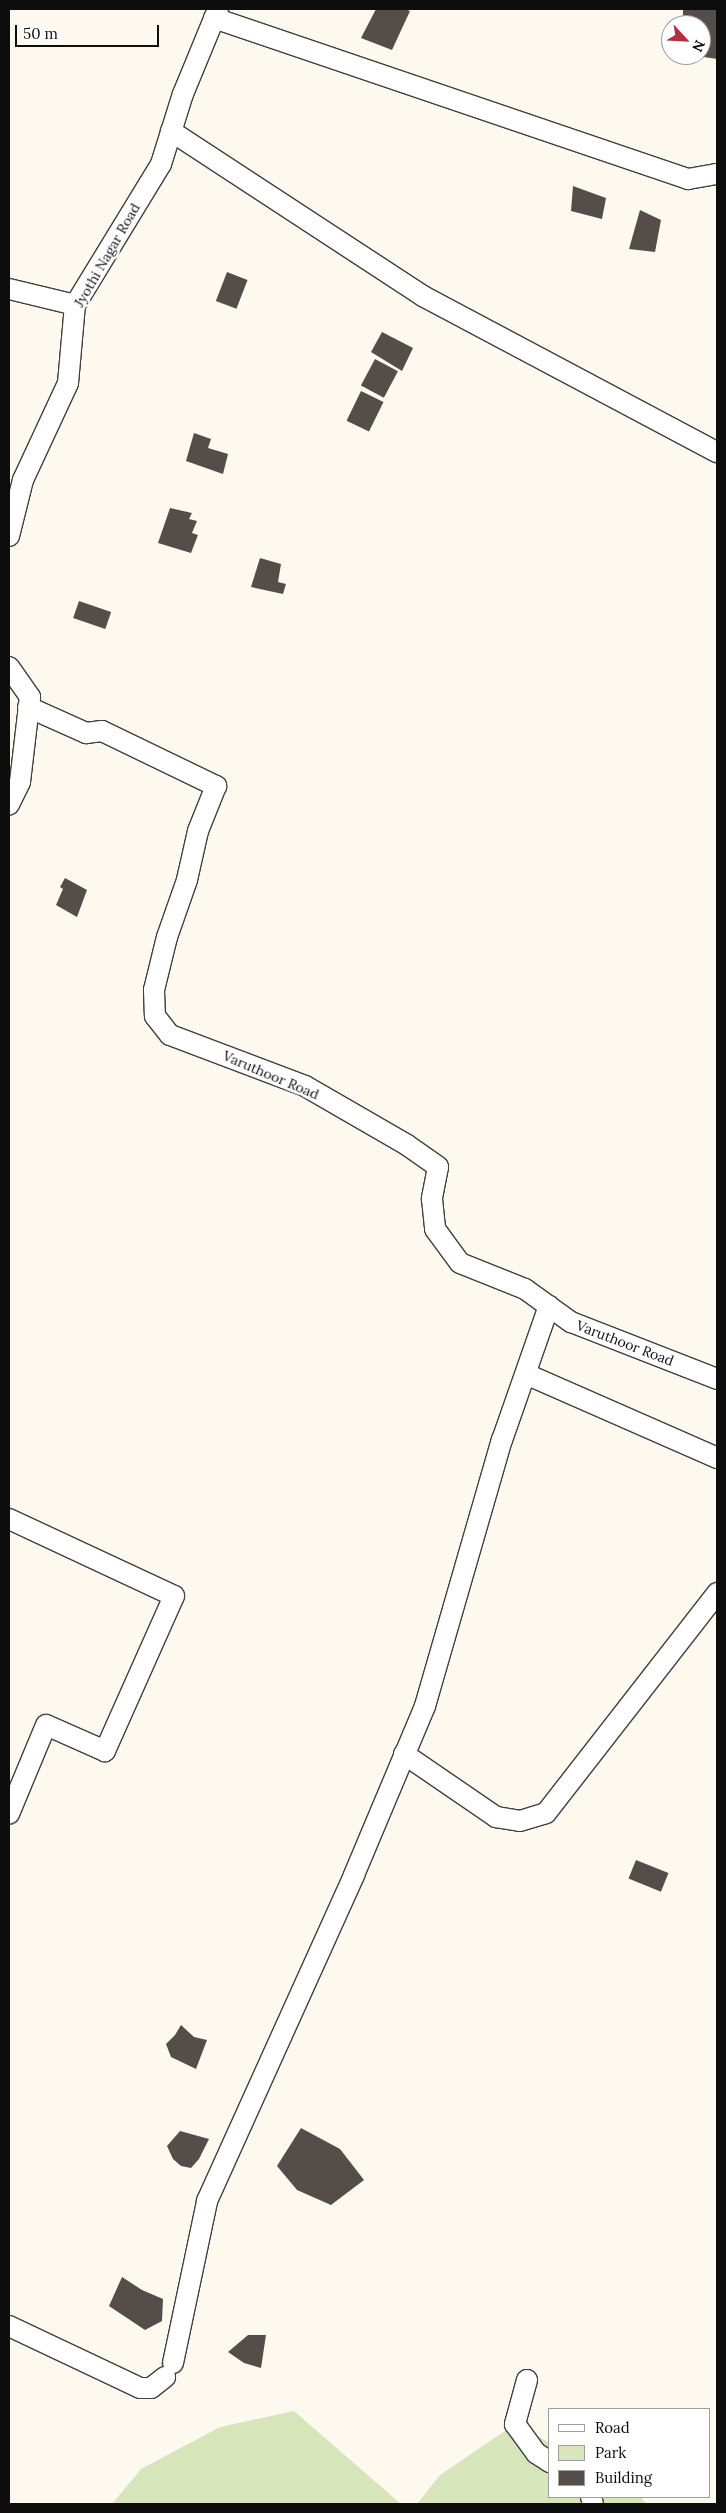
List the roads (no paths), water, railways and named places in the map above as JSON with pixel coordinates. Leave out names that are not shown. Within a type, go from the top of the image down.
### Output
[{"type":"street","name":"Jyothi Nagar Road","points":[[9,536],[23,480],[68,383],[75,304],[161,164],[183,94],[216,14]]},
{"type":"street","points":[[216,14],[688,179],[717,174]]},
{"type":"street","points":[[171,131],[423,296],[717,452]]},
{"type":"street","points":[[9,289],[75,304]]},
{"type":"street","points":[[9,667],[30,697],[20,782],[9,805]]},
{"type":"street","name":"Varuthoor Road","points":[[28,707],[86,733],[102,731],[216,786],[198,831],[187,880],[167,937],[154,990],[154,1016],[170,1034],[305,1086],[407,1145],[438,1167],[432,1199],[435,1229],[460,1263],[525,1289],[571,1322],[717,1379]]},
{"type":"street","points":[[9,2326],[140,2388],[151,2388],[169,2370],[207,2201],[354,1875],[425,1706],[502,1440],[549,1306]]},
{"type":"street","points":[[526,1374],[717,1458]]},
{"type":"street","points":[[9,1519],[174,1596],[105,1751],[46,1725],[9,1814]]},
{"type":"street","points":[[404,1754],[496,1817],[520,1821],[546,1813],[717,1593]]},
{"type":"street","points":[[527,2380],[515,2424],[536,2452],[548,2461]]}]
